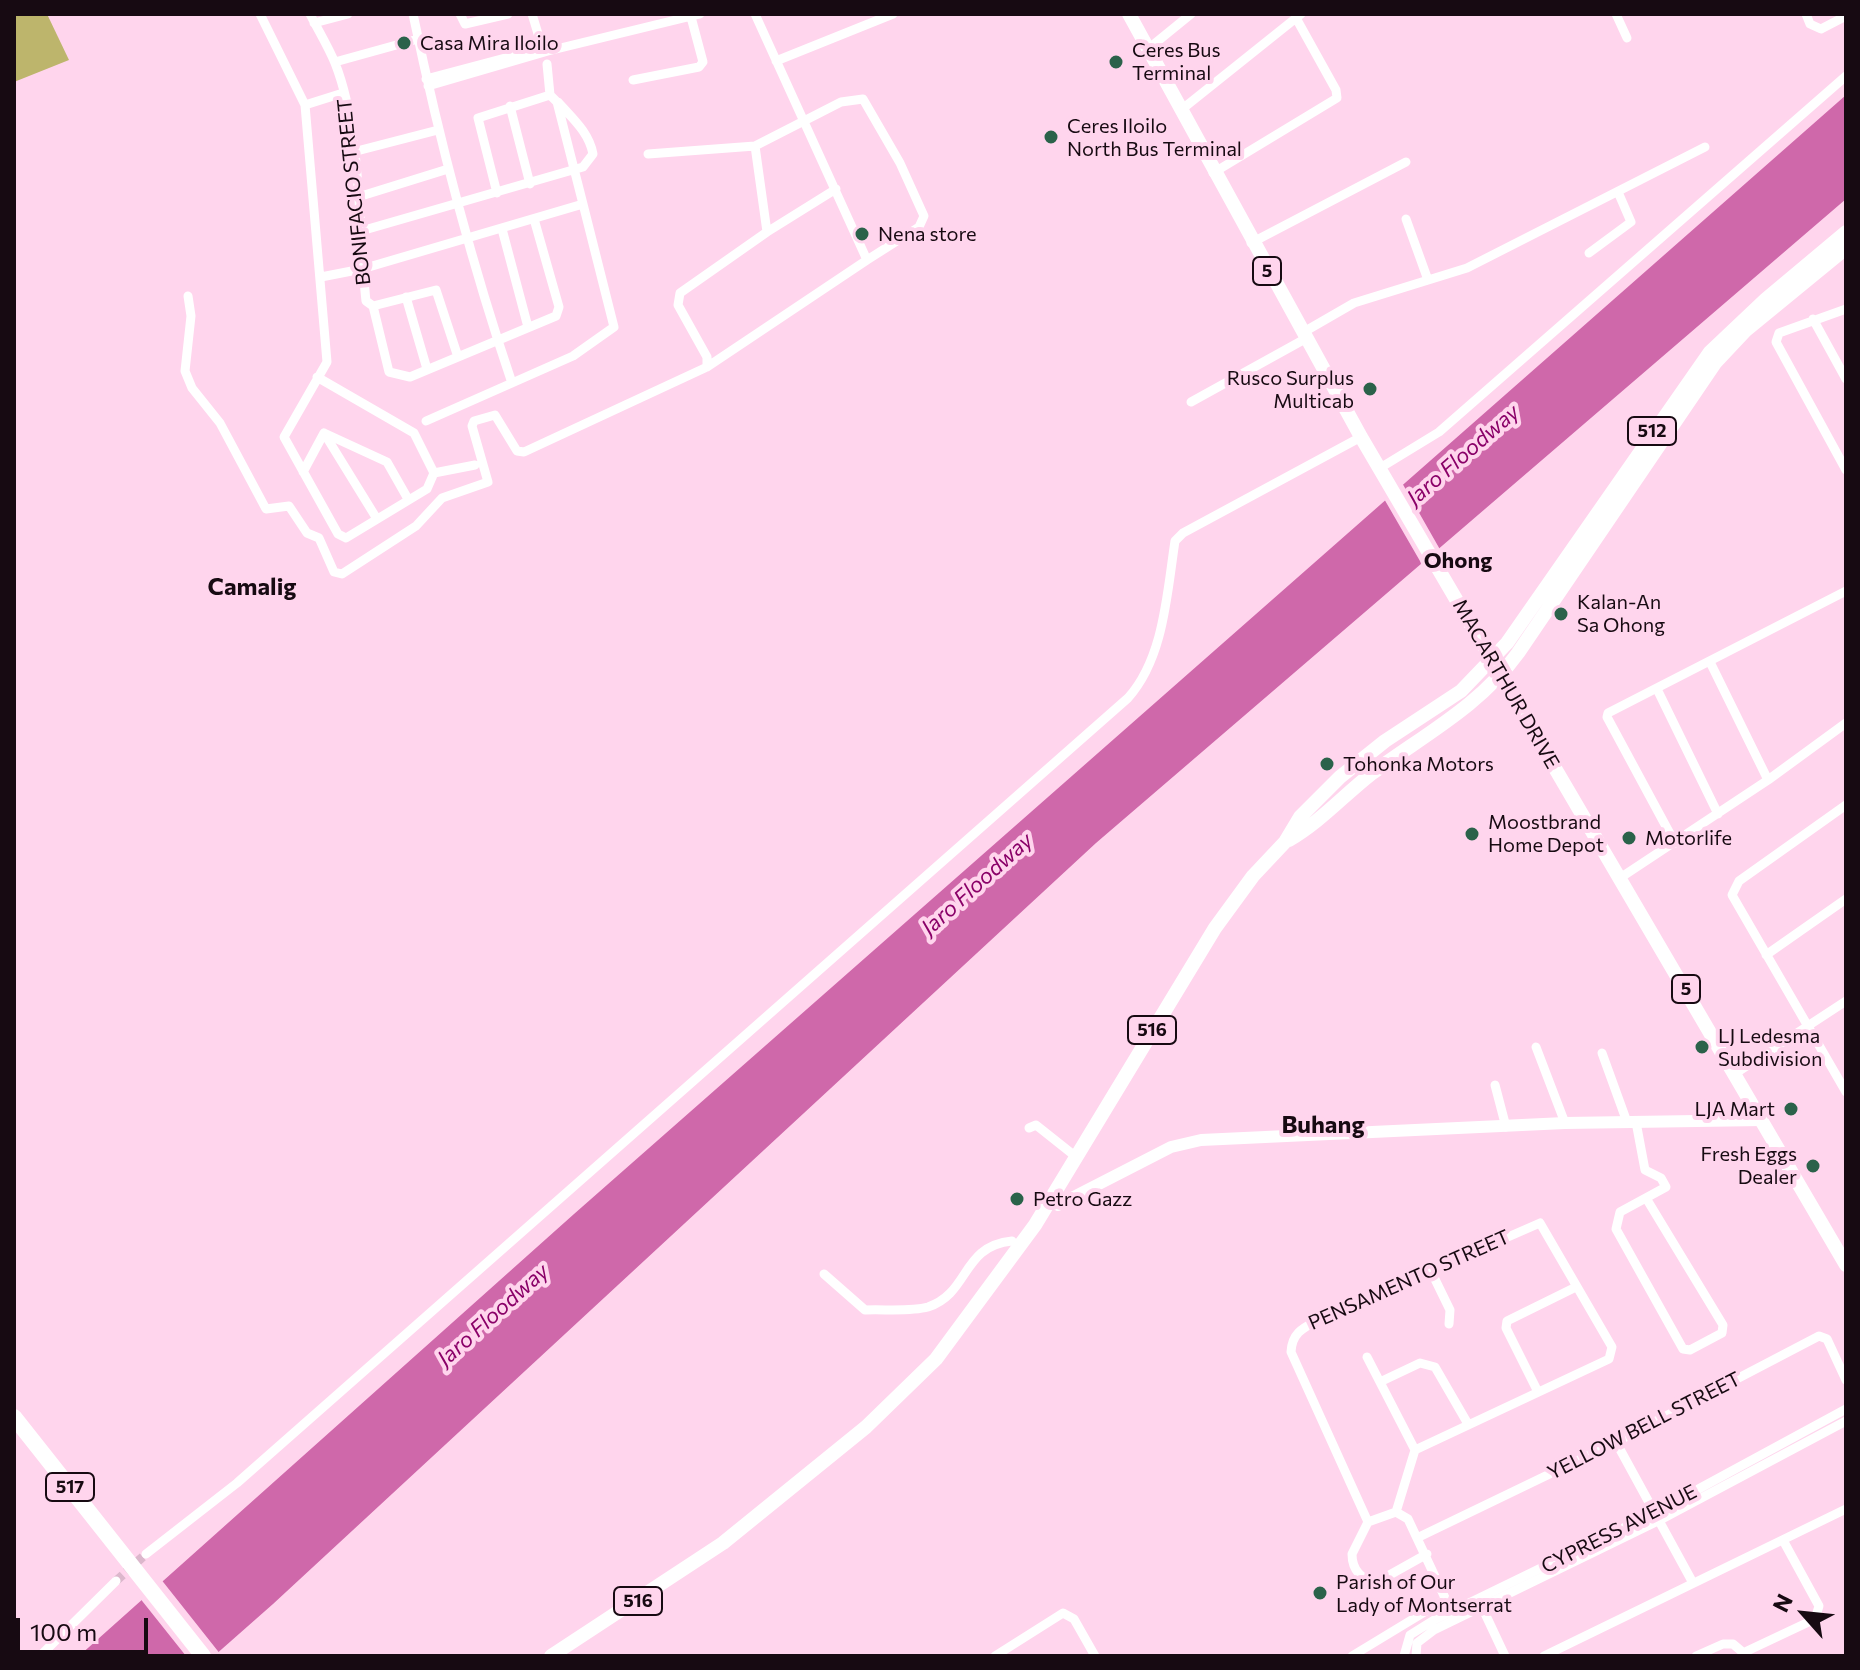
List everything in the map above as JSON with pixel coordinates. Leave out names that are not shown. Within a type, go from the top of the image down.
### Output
[{"type":"highway","name":"517","points":[[14,1417],[203,1656]]},
{"type":"main road","name":"MACARTHUR DRIVE","points":[[1129,14],[1251,243],[1361,437],[1846,1265]]},
{"type":"main road","name":"512","points":[[1500,676],[1518,653],[1710,352],[1739,323],[1846,232]]},
{"type":"main road","name":"512","points":[[1491,659],[1676,408],[1709,369],[1746,330],[1846,248]]},
{"type":"main road","name":"512","points":[[1285,842],[1353,777],[1474,691],[1491,675],[1676,408]]},
{"type":"main road","points":[[1471,681],[1478,637],[1499,640],[1515,630]]},
{"type":"main road","points":[[1475,701],[1489,696],[1513,699],[1513,671],[1518,653]]},
{"type":"main road","name":"516","points":[[551,1656],[723,1543],[866,1427],[936,1359],[1032,1229],[1215,928],[1253,876],[1285,842],[1300,817],[1340,777],[1471,681],[1491,659]]},
{"type":"main road","name":"516","points":[[1285,842],[1311,828],[1370,775],[1475,701],[1500,676]]},
{"type":"main road","points":[[1012,1241],[1032,1229],[1058,1205]]},
{"type":"street","points":[[260,14],[305,105],[327,362],[284,437],[338,534],[346,538],[427,489],[434,473]]},
{"type":"street","points":[[312,19],[348,14]]},
{"type":"street","points":[[413,14],[466,238],[512,383]]},
{"type":"street","points":[[460,14],[465,24],[508,14]]},
{"type":"street","points":[[532,14],[539,37]]},
{"type":"street","points":[[755,14],[867,260]]},
{"type":"street","points":[[776,61],[893,14]]},
{"type":"street","points":[[1148,49],[1191,14]]},
{"type":"street","points":[[1616,14],[1627,38]]},
{"type":"street","points":[[1806,14],[1810,24],[1821,29],[1846,16]]},
{"type":"street","points":[[427,82],[696,15],[703,62],[699,67],[633,80]]},
{"type":"street","points":[[1181,110],[1299,16],[1336,90],[1337,98],[1213,173]]},
{"type":"street","name":"BONIFACIO STREET","points":[[312,19],[335,62],[343,93],[358,197],[366,301],[373,306],[389,372],[405,378],[427,369]]},
{"type":"street","points":[[335,62],[418,39]]},
{"type":"street","points":[[426,421],[573,356],[614,327],[547,64]]},
{"type":"street","points":[[1381,470],[1439,432],[1846,76]]},
{"type":"street","points":[[305,105],[343,93]]},
{"type":"street","points":[[497,193],[478,118],[510,106],[554,98]]},
{"type":"street","points":[[361,231],[574,171],[589,161],[592,149],[584,130],[554,98]]},
{"type":"street","points":[[188,296],[191,316],[185,371],[192,388],[220,423],[266,509],[289,506],[307,533],[319,538],[337,575],[416,526],[442,498],[488,482],[472,426],[474,421],[495,415],[517,451],[524,452],[707,367],[919,227],[924,216],[863,99],[841,102],[755,146],[648,154]]},
{"type":"street","points":[[510,106],[530,184]]},
{"type":"street","points":[[353,152],[438,130]]},
{"type":"street","points":[[755,146],[767,232]]},
{"type":"street","points":[[1191,402],[1354,303],[1467,268],[1705,147]]},
{"type":"street","points":[[1251,243],[1406,162]]},
{"type":"street","points":[[358,197],[448,169]]},
{"type":"street","points":[[707,367],[707,357],[678,305],[680,293],[767,232],[836,189]]},
{"type":"street","points":[[1589,253],[1631,222],[1618,192]]},
{"type":"street","points":[[321,277],[362,269],[583,204]]},
{"type":"street","points":[[406,297],[427,369],[559,312],[534,219]]},
{"type":"street","points":[[1406,219],[1428,280]]},
{"type":"street","points":[[502,229],[528,327]]},
{"type":"street","points":[[373,306],[436,290],[458,357]]},
{"type":"street","points":[[1846,309],[1813,319],[1776,337],[1846,470]]},
{"type":"street","points":[[1813,319],[1846,379]]},
{"type":"street","points":[[317,377],[414,433],[434,473]]},
{"type":"street","points":[[303,472],[324,433]]},
{"type":"street","points":[[324,433],[387,462],[408,499]]},
{"type":"street","points":[[324,433],[377,519]]},
{"type":"street","points":[[146,1554],[248,1474],[1128,698],[1143,681],[1162,623],[1175,541],[1183,533],[1361,437]]},
{"type":"street","points":[[434,473],[475,465]]},
{"type":"street","points":[[1675,843],[1607,717],[1611,711],[1846,591]]},
{"type":"street","points":[[1710,662],[1768,780]]},
{"type":"street","points":[[1657,689],[1718,814]]},
{"type":"street","points":[[1620,878],[1768,780],[1846,723]]},
{"type":"street","points":[[1846,805],[1739,881],[1732,895],[1806,1029],[1846,1092]]},
{"type":"street","points":[[1766,955],[1846,899]]},
{"type":"street","points":[[1736,1073],[1846,1001]]},
{"type":"street","points":[[1536,1047],[1565,1123]]},
{"type":"street","points":[[1602,1053],[1631,1122],[1642,1172],[1661,1178],[1666,1187],[1620,1212],[1616,1229],[1683,1349],[1690,1350],[1722,1333],[1723,1325],[1646,1198]]},
{"type":"street","points":[[1495,1085],[1506,1127]]},
{"type":"street","points":[[1058,1205],[1186,1142],[1292,1133],[1565,1123],[1763,1120]]},
{"type":"street","points":[[1029,1128],[1036,1125],[1075,1156]]},
{"type":"street","name":"PENSAMENTO STREET","points":[[1368,1522],[1291,1352],[1291,1342],[1306,1326],[1537,1223],[1544,1226],[1576,1287]]},
{"type":"street","points":[[824,1274],[865,1310],[925,1308],[958,1289],[971,1260],[998,1243],[1012,1241]]},
{"type":"street","points":[[1430,1269],[1450,1310],[1449,1324]]},
{"type":"street","points":[[1415,1450],[1537,1390],[1609,1359],[1612,1354],[1576,1287],[1507,1321],[1506,1328],[1537,1390]]},
{"type":"street","name":"YELLOW BELL STREET","points":[[1419,1537],[1616,1442],[1819,1336],[1827,1339],[1846,1380]]},
{"type":"street","points":[[1367,1357],[1415,1450],[1396,1512]]},
{"type":"street","points":[[1382,1381],[1420,1363],[1435,1367],[1442,1373],[1468,1424]]},
{"type":"street","name":"CYPRESS AVENUE","points":[[1658,1516],[1846,1409]]},
{"type":"street","name":"CYPRESS AVENUE","points":[[1416,1637],[1846,1421]]},
{"type":"street","points":[[1616,1442],[1693,1583]]},
{"type":"street","points":[[1544,1656],[1784,1542],[1846,1509]]},
{"type":"street","points":[[1427,1554],[1386,1578],[1370,1582],[1357,1572],[1352,1560],[1357,1539],[1368,1522],[1396,1512],[1408,1519],[1419,1537],[1427,1554],[1454,1616]]},
{"type":"street","points":[[1696,1656],[1723,1644],[1733,1644],[1746,1654],[1815,1619],[1819,1606],[1784,1542]]},
{"type":"street","points":[[40,1656],[116,1581]]},
{"type":"street","points":[[1352,1656],[1446,1599]]},
{"type":"street","points":[[1480,1603],[1505,1656]]},
{"type":"street","points":[[995,1656],[1063,1613],[1074,1619],[1095,1656]]},
{"type":"street","points":[[1381,1638],[1416,1637]]},
{"type":"street","points":[[1404,1656],[1416,1637]]},
{"type":"street","points":[[1416,1637],[1416,1656]]},
{"type":"shaded area","points":[[14,14],[47,14],[69,60],[14,82]]},
{"type":"water","name":"Jaro Floodway","points":[[1846,95],[1846,199],[1096,843],[273,1604],[214,1656],[79,1656],[574,1214]]},
{"type":"pier","points":[[1401,481],[1442,553],[1424,568],[1383,497]]},
{"type":"pier","points":[[160,1578],[220,1656],[186,1656],[139,1597]]},
{"type":"tunnel","points":[[116,1581],[146,1554]]},
{"type":"place","name":"Casa Mira Iloilo","points":[[404,43]]},
{"type":"place","name":"Ceres Bus Terminal","points":[[1116,62]]},
{"type":"place","name":"Ceres Iloilo North Bus Terminal","points":[[1051,137]]},
{"type":"place","name":"Nena store","points":[[862,234]]},
{"type":"place","name":"Rusco Surplus Multicab","points":[[1370,389]]},
{"type":"place","name":"Kalan-An Sa Ohong","points":[[1561,614]]},
{"type":"place","name":"Tohonka Motors","points":[[1327,764]]},
{"type":"place","name":"Moostbrand Home Depot","points":[[1472,834]]},
{"type":"place","name":"Motorlife","points":[[1629,838]]},
{"type":"place","name":"LJ Ledesma Subdivision","points":[[1702,1047]]},
{"type":"place","name":"LJA Mart","points":[[1791,1109]]},
{"type":"place","name":"Fresh Eggs Dealer","points":[[1813,1166]]},
{"type":"place","name":"Petro Gazz","points":[[1017,1199]]},
{"type":"place","name":"Parish of Our Lady of Montserrat","points":[[1320,1593]]},
{"type":"district","name":"Ohong","points":[[1458,561]]},
{"type":"district","name":"Camalig","points":[[252,587]]},
{"type":"district","name":"Buhang","points":[[1323,1125]]}]
